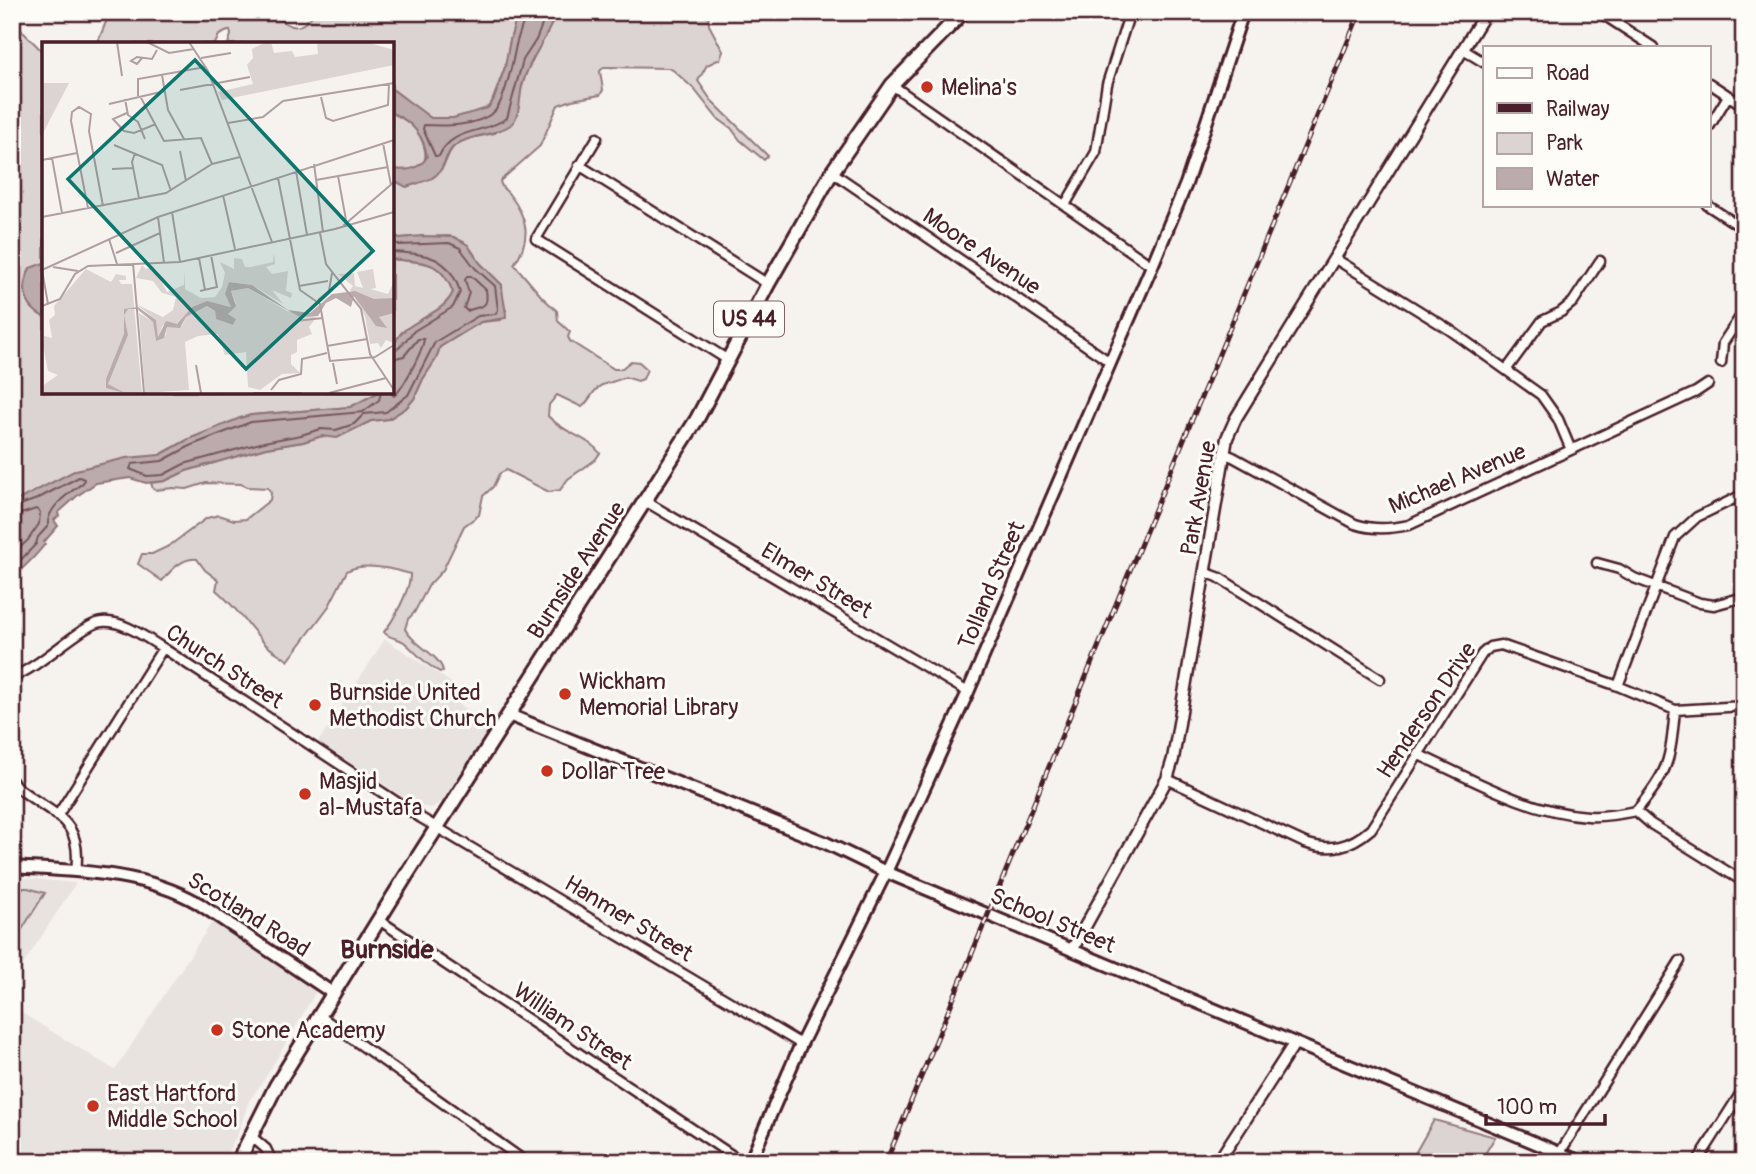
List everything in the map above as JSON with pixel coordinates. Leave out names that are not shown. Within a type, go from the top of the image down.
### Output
[{"type":"main road","name":"Burnside Avenue","points":[[238,1162],[276,1086],[437,826],[697,419],[768,284],[832,172],[892,85],[963,12]]},
{"type":"main road","name":"Tolland Street","points":[[748,1162],[968,692],[1111,362],[1186,184],[1243,12]]},
{"type":"main road","name":"School Street","points":[[509,715],[827,843],[886,872],[1557,1157],[1581,1162]]},
{"type":"main road","name":"Scotland Road","points":[[12,867],[115,875],[150,883],[183,895],[334,993]]},
{"type":"street","points":[[1065,205],[1096,152],[1107,84],[1130,12]]},
{"type":"street","name":"Park Avenue","points":[[1072,950],[1167,779],[1173,759],[1223,453],[1236,418],[1486,12]]},
{"type":"street","points":[[1599,12],[1651,46]]},
{"type":"street","points":[[1462,49],[1483,62]]},
{"type":"street","points":[[1710,84],[1744,106]]},
{"type":"street","points":[[892,85],[1152,266]]},
{"type":"street","points":[[1710,125],[1728,96]]},
{"type":"street","points":[[597,138],[536,239],[728,360]]},
{"type":"street","points":[[579,165],[768,284]]},
{"type":"street","name":"Moore Avenue","points":[[832,172],[1111,362]]},
{"type":"street","points":[[1709,206],[1744,229]]},
{"type":"street","points":[[1334,258],[1450,330],[1541,395],[1558,419],[1571,450]]},
{"type":"street","points":[[1507,369],[1542,321],[1561,312],[1573,302],[1601,261]]},
{"type":"street","points":[[1721,363],[1723,343],[1744,311]]},
{"type":"street","name":"Michael Avenue","points":[[1223,453],[1354,524],[1371,529],[1390,529],[1409,525],[1696,392],[1708,384]]},
{"type":"street","points":[[1618,686],[1675,537],[1697,517],[1744,494]]},
{"type":"street","name":"Elmer Street","points":[[645,502],[968,692]]},
{"type":"street","points":[[1597,563],[1619,569],[1634,578],[1700,603],[1714,605],[1744,597]]},
{"type":"street","points":[[1204,572],[1218,577],[1380,679]]},
{"type":"street","name":"Church Street","points":[[12,677],[25,673],[42,662],[92,625],[103,622],[119,625],[163,648],[437,826]]},
{"type":"street","name":"Henderson Drive","points":[[1167,779],[1318,848],[1347,845],[1371,829],[1472,668],[1490,646],[1513,648],[1675,710],[1744,706]]},
{"type":"street","points":[[58,815],[163,648]]},
{"type":"street","points":[[1418,754],[1543,809],[1591,816],[1636,811],[1665,773],[1671,754],[1675,710]]},
{"type":"street","points":[[12,781],[17,788],[70,826],[76,836],[79,853],[76,871]]},
{"type":"street","points":[[1636,811],[1651,824],[1743,879]]},
{"type":"street","name":"Hanmer Street","points":[[437,826],[801,1044]]},
{"type":"street","name":"William Street","points":[[379,920],[736,1158],[748,1162]]},
{"type":"street","points":[[1557,1157],[1680,961]]},
{"type":"street","points":[[320,1016],[526,1162]]},
{"type":"street","points":[[1218,1162],[1294,1044]]},
{"type":"street","points":[[1697,1162],[1744,1088]]},
{"type":"street","points":[[251,1136],[269,1153],[272,1162]]},
{"type":"shaded area","points":[[385,639],[452,683],[445,695],[492,726],[442,802],[431,808],[417,806],[318,742]]},
{"type":"shaded area","points":[[12,877],[76,883],[12,982]]},
{"type":"shaded area","points":[[212,922],[317,990],[249,1101],[238,1133],[223,1162],[12,1162],[12,1007],[115,1070]]},
{"type":"green space","points":[[110,12],[270,12],[288,25],[299,26],[315,12],[518,12],[505,67],[491,104],[470,115],[442,119],[428,117],[394,91],[394,42],[229,42],[230,30],[219,35],[216,42],[98,42]]},
{"type":"green space","points":[[554,12],[708,12],[709,25],[723,51],[720,59],[707,65],[698,81],[711,100],[768,156],[764,160],[740,140],[731,128],[717,118],[694,89],[668,68],[604,67],[600,71],[603,90],[600,95],[558,105],[540,146],[500,181],[524,220],[523,246],[514,264],[557,311],[558,321],[570,332],[570,341],[614,369],[621,369],[631,361],[639,362],[647,369],[643,379],[638,381],[625,377],[602,385],[582,407],[557,395],[549,405],[548,416],[554,422],[589,443],[600,453],[595,460],[568,479],[560,490],[549,492],[506,470],[499,474],[493,487],[483,496],[479,515],[464,526],[443,570],[429,585],[408,619],[405,629],[437,660],[443,671],[435,669],[404,642],[384,632],[405,596],[410,580],[410,574],[387,568],[361,567],[347,571],[329,606],[288,661],[265,644],[216,590],[218,580],[205,570],[197,559],[182,562],[162,581],[138,564],[142,554],[152,554],[169,546],[207,518],[219,515],[234,520],[246,519],[270,500],[271,493],[268,488],[206,483],[187,489],[156,490],[151,483],[165,481],[186,471],[266,448],[322,436],[337,437],[371,421],[389,419],[414,399],[440,347],[481,322],[501,320],[506,310],[502,303],[502,285],[464,242],[449,236],[399,238],[394,234],[394,183],[406,186],[425,179],[442,168],[451,150],[460,142],[495,133],[522,87],[529,62],[553,22]]},
{"type":"green space","points":[[12,21],[42,51],[42,394],[375,394],[351,407],[251,415],[189,439],[160,455],[113,469],[12,524],[12,468],[16,450],[12,444]]},
{"type":"green space","points":[[394,114],[412,124],[424,146],[424,162],[410,171],[394,169]]},
{"type":"green space","points":[[394,259],[422,262],[436,267],[453,292],[449,302],[401,333],[394,345]]},
{"type":"green space","points":[[12,888],[28,888],[45,893],[12,945]]},
{"type":"green space","points":[[1434,1120],[1495,1137],[1480,1162],[1410,1162]]},
{"type":"water","points":[[518,12],[554,12],[547,34],[525,76],[518,113],[513,123],[496,132],[457,144],[437,175],[406,187],[394,183],[394,169],[412,169],[427,157],[416,130],[394,114],[394,90],[431,118],[453,118],[488,108],[505,67]]},
{"type":"water","points":[[394,234],[399,238],[454,237],[468,245],[480,263],[502,285],[506,318],[481,322],[440,347],[414,399],[406,408],[388,419],[371,421],[337,438],[322,436],[266,448],[186,471],[165,481],[146,483],[130,478],[96,483],[58,513],[59,516],[54,520],[58,526],[45,544],[12,576],[12,503],[76,470],[126,458],[160,455],[189,439],[251,415],[350,407],[375,394],[394,394],[394,345],[398,337],[413,324],[440,308],[453,292],[442,273],[422,262],[394,259]]},
{"type":"water","points":[[42,264],[42,316],[32,308],[26,296],[25,283],[30,268]]},
{"type":"railway","points":[[886,1162],[1360,12]]},
{"type":"place","name":"Melina's","points":[[927,87]]},
{"type":"place","name":"Wickham Memorial Library","points":[[565,694]]},
{"type":"place","name":"Burnside United Methodist Church","points":[[315,705]]},
{"type":"place","name":"Dollar Tree","points":[[547,771]]},
{"type":"place","name":"Masjid al-Mustafa","points":[[305,794]]},
{"type":"place","name":"Stone Academy","points":[[217,1030]]},
{"type":"place","name":"East Hartford Middle School","points":[[93,1106]]},
{"type":"district","name":"Burnside","points":[[387,949]]}]
